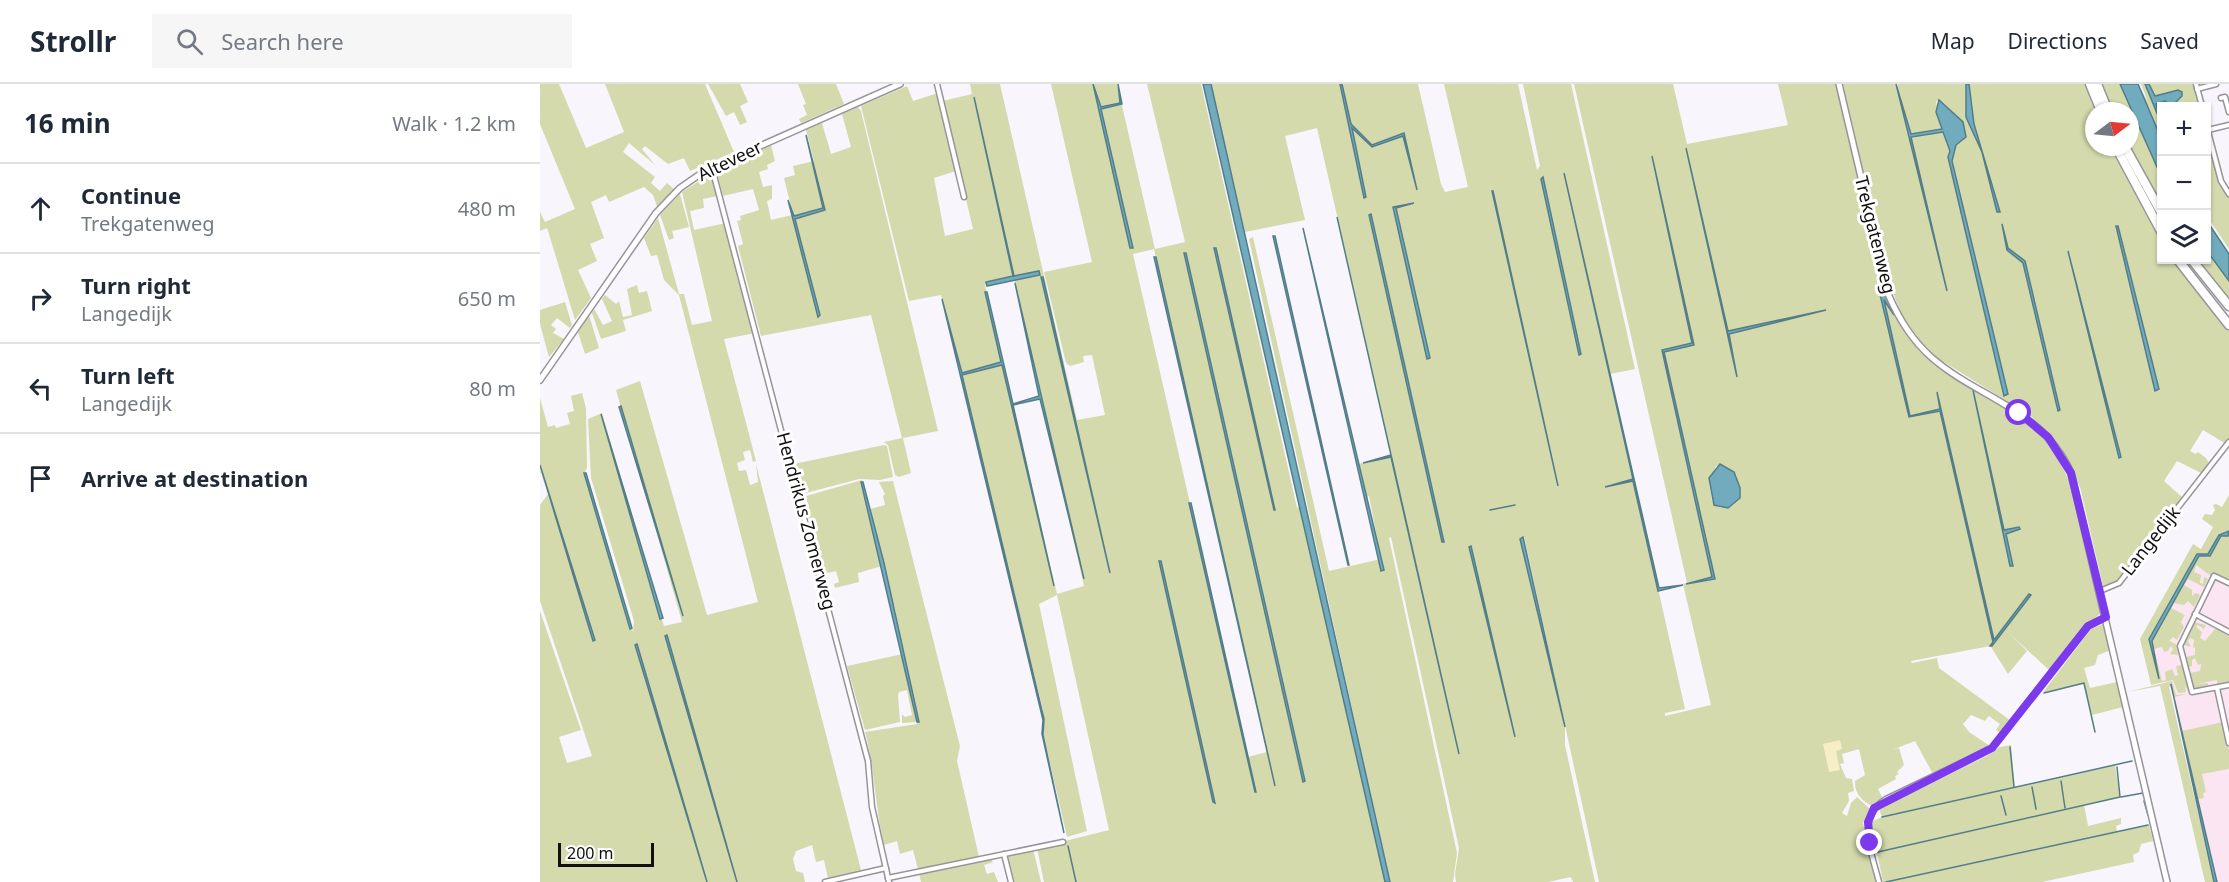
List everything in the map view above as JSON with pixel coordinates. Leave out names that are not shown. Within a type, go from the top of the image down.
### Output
[{"type":"highway","points":[[2090,84],[2097,102]]},
{"type":"highway","points":[[2097,84],[2104,102]]},
{"type":"highway","points":[[2121,156],[2157,224]]},
{"type":"highway","points":[[2130,156],[2160,210]]},
{"type":"highway","points":[[2181,264],[2229,326]]},
{"type":"highway","points":[[2195,264],[2229,306]]},
{"type":"street","name":"Alteveer","points":[[540,380],[656,213],[680,188],[712,168],[900,84]]},
{"type":"street","points":[[937,84],[964,196]]},
{"type":"street","name":"Trekgatenweg","points":[[1839,84],[1889,296],[1900,319],[1933,359],[2019,413],[2038,427],[2057,448],[2076,490],[2100,591]]},
{"type":"street","points":[[2201,102],[2197,87],[2216,84]]},
{"type":"street","points":[[2221,99],[2225,98],[2229,112]]},
{"type":"street","points":[[2211,129],[2229,125]]},
{"type":"street","points":[[2211,142],[2221,182],[2228,188],[2229,194]]},
{"type":"street","name":"Hendrikus Zomerweg","points":[[712,168],[868,761],[872,807],[888,880],[1063,843]]},
{"type":"street","name":"Langedijk","points":[[2100,591],[2119,583],[2229,442]]},
{"type":"street","points":[[2229,583],[2214,576],[2180,646],[2190,691],[2229,685]]},
{"type":"street","points":[[2100,591],[2167,882]]},
{"type":"street","points":[[2195,614],[2229,632]]},
{"type":"street","points":[[1878,882],[1868,828],[1869,816],[1874,808],[1992,748],[2088,626],[2106,617]]},
{"type":"street","points":[[2217,688],[2229,743]]},
{"type":"street","points":[[1004,854],[1011,882]]},
{"type":"street","points":[[825,882],[886,868]]},
{"type":"shaded area","points":[[2229,533],[2229,882],[2215,882],[2171,688],[2159,679],[2150,641],[2199,554]]},
{"type":"green space","points":[[540,84],[559,84],[586,148],[624,132],[605,84],[705,84],[734,152],[690,171],[684,158],[668,164],[645,146],[642,149],[655,165],[629,143],[623,152],[655,177],[651,183],[660,191],[667,183],[675,190],[658,209],[653,195],[644,187],[609,202],[606,195],[591,202],[604,238],[590,244],[597,261],[578,270],[591,298],[575,320],[547,228],[540,231],[540,212],[545,222],[575,209],[540,124]]},
{"type":"green space","points":[[708,84],[740,84],[748,102],[740,106],[747,122],[740,125],[734,112],[726,116]]},
{"type":"green space","points":[[798,84],[836,84],[844,104],[801,123],[799,119],[807,115],[803,105],[806,104]]},
{"type":"green space","points":[[970,84],[1000,84],[1077,420],[1105,415],[1092,355],[1083,356],[1084,362],[1070,366],[1066,363],[1044,272],[1092,262],[1051,84],[1117,84],[1155,249],[1185,242],[1147,84],[1201,84],[1385,882],[1044,882],[1037,848],[1109,830],[1057,595],[1039,604],[1087,831],[1067,837],[1044,737],[1043,710],[941,295],[909,301],[861,106],[907,86],[913,101],[938,93],[956,171],[934,178],[945,236],[973,229],[943,101],[972,94]],"holes":[[[1154,249],[1267,752],[1248,757],[1133,254]],[[1014,279],[1084,586],[1057,594],[985,285]]]},
{"type":"green space","points":[[1211,84],[1418,84],[1441,184],[1445,192],[1468,187],[1444,84],[1518,84],[1537,170],[1540,166],[1523,84],[1571,84],[1635,369],[1610,374],[1685,709],[1665,713],[1665,716],[1711,705],[1683,584],[1687,583],[1574,84],[1673,84],[1687,144],[1788,125],[1778,84],[1838,84],[1894,313],[1911,340],[1927,359],[2011,411],[2039,434],[2051,448],[2070,484],[2077,505],[2102,612],[2081,631],[2050,671],[2008,632],[2027,651],[2008,674],[1991,647],[2031,596],[2029,594],[1990,646],[1911,661],[1912,663],[1937,658],[1939,668],[2011,721],[2002,734],[1996,730],[2000,724],[1989,716],[1985,721],[1971,715],[1963,724],[1959,719],[1969,732],[1990,746],[1933,774],[1915,741],[1892,750],[1899,748],[1904,765],[1897,772],[1899,774],[1895,776],[1896,779],[1878,789],[1883,799],[1872,806],[1862,799],[1856,789],[1855,781],[1865,775],[1859,749],[1842,754],[1844,763],[1840,764],[1846,778],[1852,779],[1854,791],[1848,793],[1849,801],[1842,813],[1847,816],[1851,803],[1857,797],[1870,809],[1863,823],[1877,882],[1599,882],[1524,536],[1521,539],[1565,727],[1565,745],[1595,882],[1573,882],[1571,877],[1548,882],[1456,882],[1459,848],[1391,537],[1389,538],[1457,853],[1453,882],[1390,882],[1249,239],[1253,237],[1329,571],[1381,559],[1369,496],[1366,497],[1358,464],[1392,456],[1317,128],[1285,136],[1305,220],[1245,232]],"holes":[[[1723,465],[1734,472],[1721,508],[1712,501],[1709,481],[1716,466]]]},
{"type":"green space","points":[[1843,84],[1896,84],[1897,88],[1898,84],[1966,84],[1966,117],[1983,152],[1974,124],[1969,84],[2086,84],[2093,102],[2085,102],[2085,156],[2117,156],[2157,232],[2157,264],[2177,264],[2229,331],[2229,440],[2226,444],[2203,430],[2190,451],[2196,454],[2198,452],[2206,458],[2210,465],[2203,474],[2177,461],[2164,481],[2183,498],[2115,583],[2103,586],[2080,487],[2061,447],[2031,416],[1939,359],[1921,342],[1901,314],[1889,282]],"holes":[[[1936,101],[1944,103],[1963,122],[1956,145],[1948,147],[1940,126]]]},
{"type":"green space","points":[[2101,84],[2120,84],[2128,102],[2109,102]]},
{"type":"green space","points":[[2138,84],[2148,102],[2141,84],[2194,84],[2199,102],[2157,102],[2157,129]]},
{"type":"green space","points":[[858,107],[861,111],[938,431],[903,438],[911,473],[899,477],[895,475],[888,445],[884,442],[902,438],[871,315],[761,336],[738,246],[743,244],[737,221],[741,220],[740,216],[759,210],[753,189],[723,196],[717,172],[718,168],[771,145],[775,161],[767,165],[768,169],[759,172],[763,187],[772,185],[772,199],[767,201],[771,220],[792,215],[818,316],[784,178],[795,175],[793,166],[814,161],[806,130],[822,123],[831,154],[851,147],[842,114]]},
{"type":"green space","points":[[2139,127],[2157,167],[2157,200],[2134,156],[2139,156]]},
{"type":"green space","points":[[2211,149],[2220,185],[2229,196],[2229,249],[2211,222]]},
{"type":"green space","points":[[710,174],[717,196],[703,199],[704,208],[690,211],[694,230],[726,223],[755,333],[724,339],[756,461],[753,462],[750,450],[743,452],[745,460],[737,463],[739,471],[746,470],[750,485],[758,482],[756,464],[861,870],[828,878],[824,860],[816,862],[812,845],[796,851],[793,859],[796,871],[803,873],[805,882],[540,882],[540,611],[581,730],[559,737],[567,763],[592,756],[540,601],[540,505],[548,494],[540,470],[540,398],[548,427],[555,425],[556,428],[570,424],[567,413],[574,411],[571,396],[582,393],[586,408],[587,468],[585,471],[633,632],[634,621],[591,478],[588,419],[602,413],[664,626],[682,622],[616,390],[640,381],[707,615],[758,602],[679,295],[664,280],[657,255],[651,256],[644,238],[658,218],[679,294],[684,294],[692,325],[712,321],[682,192]]},
{"type":"green space","points":[[680,194],[689,227],[672,231],[674,238],[669,240],[660,215]]},
{"type":"green space","points":[[2211,256],[2229,281],[2229,300],[2200,264],[2211,264]]},
{"type":"green space","points":[[637,285],[639,293],[647,291],[652,311],[623,320],[626,331],[601,339],[592,313],[594,309],[603,325],[612,321],[602,299],[605,295],[616,304],[619,301],[623,317],[632,315],[627,289]]},
{"type":"green space","points":[[565,302],[572,325],[570,328],[557,318],[551,325],[556,329],[553,333],[564,339],[549,357],[540,324],[540,310]]},
{"type":"green space","points":[[589,315],[599,348],[585,354],[578,332]]},
{"type":"green space","points":[[887,446],[893,477],[880,480],[859,479],[802,494],[794,464]]},
{"type":"green space","points":[[862,480],[870,509],[885,505],[883,496],[885,494],[879,482],[893,481],[960,746],[957,761],[979,857],[918,869],[913,850],[900,854],[897,841],[884,845],[865,732],[917,724],[917,722],[902,723],[902,714],[905,717],[912,715],[907,690],[899,692],[898,695],[900,722],[865,730],[847,666],[903,654],[895,608],[882,566],[858,573],[859,582],[835,588],[834,584],[839,582],[836,571],[823,574],[803,497]]},
{"type":"green space","points":[[2229,495],[2229,531],[2219,535],[2208,554],[2197,554],[2149,640],[2159,680],[2152,640],[2199,556],[2209,557],[2221,536],[2229,536],[2229,582],[2214,574],[2211,576],[2196,565],[2194,572],[2201,575],[2200,583],[2203,584],[2204,577],[2208,579],[2204,587],[2188,579],[2184,585],[2192,590],[2192,596],[2196,593],[2200,595],[2194,607],[2188,601],[2184,605],[2174,603],[2171,608],[2185,615],[2181,622],[2184,627],[2177,640],[2173,637],[2169,641],[2176,644],[2178,655],[2170,654],[2173,649],[2171,646],[2168,651],[2164,652],[2162,647],[2154,649],[2162,681],[2166,680],[2165,672],[2172,669],[2175,676],[2178,675],[2176,666],[2182,665],[2188,691],[2185,686],[2186,692],[2178,693],[2173,680],[2151,685],[2140,639],[2193,544],[2201,549],[2213,527],[2202,519],[2205,514],[2212,515],[2215,510],[2213,505],[2222,507]]},
{"type":"green space","points":[[2199,618],[2206,623],[2197,619],[2194,622],[2206,625],[2204,629],[2198,625],[2196,627],[2202,632],[2200,638],[2205,641],[2215,629],[2218,630],[2214,627],[2229,634],[2223,633],[2229,636],[2229,682],[2217,685],[2217,680],[2197,684],[2208,683],[2208,686],[2193,689],[2190,673],[2200,671],[2201,664],[2198,665],[2195,658],[2192,660],[2192,666],[2188,667],[2186,657],[2195,655],[2195,647],[2193,648],[2194,640],[2190,638],[2188,641],[2191,647],[2184,645],[2188,634],[2186,638],[2195,619]]},
{"type":"green space","points":[[2103,624],[2111,650],[2098,655],[2095,665],[2084,668],[2090,688],[2117,682],[2123,707],[2092,715],[2083,684],[2044,693],[2044,691],[2091,629]]},
{"type":"green space","points":[[2172,681],[2176,695],[2187,694],[2174,697],[2171,685],[2169,687],[2214,882],[2205,882],[2160,686],[2127,692]]},
{"type":"green space","points":[[2223,722],[2229,750],[2229,769],[2202,774],[2206,792],[2203,793],[2204,798],[2198,799],[2182,731]]},
{"type":"green space","points":[[2011,745],[2015,787],[2115,765],[2120,797],[2084,805],[2088,826],[2121,818],[2121,824],[2116,826],[2117,831],[2149,825],[2153,841],[2141,844],[2139,852],[2133,855],[2134,862],[2042,882],[1883,882],[1871,822],[1882,817],[1879,809],[1987,756],[2000,747]]},
{"type":"green space","points":[[1033,849],[1041,882],[1013,882],[1007,855]]},
{"type":"green space","points":[[990,858],[993,862],[984,865],[987,874],[994,872],[998,882],[921,882],[919,873]]},
{"type":"sand","points":[[1840,740],[1842,749],[1836,751],[1840,770],[1829,772],[1823,744]]},
{"type":"water","points":[[1093,84],[1101,107],[1120,103],[1118,84],[1122,104],[1101,109],[1133,248],[1130,248]]},
{"type":"water","points":[[1203,84],[1211,84],[1390,882],[1385,882]]},
{"type":"water","points":[[1340,84],[1342,84],[1351,124],[1372,145],[1404,133],[1417,190],[1403,136],[1372,147],[1352,128],[1366,197],[1364,198]]},
{"type":"water","points":[[1896,84],[1911,134],[1942,129],[1936,112],[1939,100],[1963,122],[1966,137],[1956,145],[1952,161],[2008,394],[2004,396],[1948,157],[1950,151],[1943,132],[1911,137],[1947,291]]},
{"type":"water","points":[[1966,84],[1969,84],[1974,124],[2000,212],[1997,212],[1982,152],[1966,117]]},
{"type":"water","points":[[2120,84],[2138,84],[2157,129],[2157,167],[2139,127],[2139,102],[2128,102]]},
{"type":"water","points":[[2145,84],[2149,84],[2155,96],[2178,90],[2182,92],[2182,96],[2176,102],[2157,102],[2157,113]]},
{"type":"water","points":[[974,97],[1014,276],[1039,271],[1040,275],[987,286],[986,282],[1013,276]]},
{"type":"water","points":[[806,135],[825,210],[795,219],[820,315],[818,317],[788,200],[794,216],[823,208]]},
{"type":"water","points":[[1686,148],[1728,331],[1826,310],[1729,334],[1737,377]]},
{"type":"water","points":[[1652,156],[1694,345],[1664,352],[1715,579],[1686,584],[1712,577],[1662,350],[1692,343]]},
{"type":"water","points":[[1564,173],[1659,588],[1683,585],[1658,591],[1633,481],[1605,487],[1633,479]]},
{"type":"water","points":[[1543,177],[1581,354],[1579,355],[1541,179]]},
{"type":"water","points":[[1492,191],[1493,191],[1558,486]]},
{"type":"water","points":[[1414,203],[1396,208],[1430,358],[1427,359],[1393,207]]},
{"type":"water","points":[[1371,214],[1444,542],[1442,542],[1369,215]]},
{"type":"water","points":[[1337,217],[1459,754],[1391,457],[1363,463],[1391,455]]},
{"type":"water","points":[[2002,224],[2008,248],[2025,261],[2060,410],[2058,411],[2023,263],[2007,250]]},
{"type":"water","points":[[2116,226],[2118,226],[2159,389],[2155,391]]},
{"type":"water","points":[[2211,227],[2229,254],[2229,281],[2211,256]]},
{"type":"water","points":[[1303,228],[1384,570],[1381,571]]},
{"type":"water","points":[[1273,236],[1275,236],[1349,565],[1348,565]]},
{"type":"water","points":[[1214,248],[1216,248],[1275,510],[1274,510]]},
{"type":"water","points":[[2068,251],[2121,457],[2119,458]]},
{"type":"water","points":[[1184,253],[1186,253],[1305,781],[1303,782]]},
{"type":"water","points":[[1154,257],[1156,257],[1275,786]]},
{"type":"water","points":[[1041,277],[1043,277],[1110,573]]},
{"type":"water","points":[[1015,283],[1084,579],[1040,399],[1013,405],[1054,586],[1002,365],[962,375],[1044,719],[1043,735],[1064,833],[1042,734],[1043,720],[942,299],[962,373],[1001,362],[985,292],[987,292],[1013,404],[1039,396]]},
{"type":"water","points":[[1879,290],[1883,290],[1894,315],[1884,300],[1910,416],[1940,409],[1937,392],[1994,640],[2029,594],[2031,595],[1992,646],[1990,646],[1993,642],[1940,411],[1909,417]]},
{"type":"water","points":[[1973,390],[2004,530],[2019,527],[2020,529],[2006,534],[2013,566],[2010,566]]},
{"type":"water","points":[[621,406],[683,616],[619,407]]},
{"type":"water","points":[[601,414],[663,618],[660,619]]},
{"type":"water","points":[[1720,464],[1734,472],[1740,488],[1740,498],[1728,508],[1714,505],[1709,478]]},
{"type":"water","points":[[540,465],[595,640],[593,641]]},
{"type":"water","points":[[584,473],[586,473],[632,628],[630,629]]},
{"type":"water","points":[[861,482],[863,482],[884,563],[919,722],[917,722]]},
{"type":"water","points":[[1189,503],[1191,503],[1256,792],[1255,792]]},
{"type":"water","points":[[2229,531],[2228,536],[2221,536],[2210,556],[2199,556],[2152,641],[2159,679],[2149,639],[2197,554],[2208,554],[2219,535]]},
{"type":"water","points":[[1523,537],[1565,727],[1520,539]]},
{"type":"water","points":[[1471,546],[1515,737],[1469,547]]},
{"type":"water","points":[[1159,561],[1161,561],[1215,803],[1213,802]]},
{"type":"water","points":[[667,635],[737,882],[665,636]]},
{"type":"water","points":[[637,644],[707,882],[635,645]]},
{"type":"water","points":[[2174,698],[2217,882],[2214,882]]},
{"type":"waterway","points":[[1490,510],[1515,505]]},
{"type":"waterway","points":[[2044,693],[2084,683],[2095,732]]},
{"type":"waterway","points":[[2010,747],[2014,787]]},
{"type":"waterway","points":[[1882,817],[2132,761]]},
{"type":"waterway","points":[[1878,852],[2120,797],[2117,767]]},
{"type":"waterway","points":[[2061,781],[2065,808]]},
{"type":"waterway","points":[[2032,787],[2036,809]]},
{"type":"waterway","points":[[2121,797],[2143,793],[2144,797]]},
{"type":"waterway","points":[[2001,796],[2006,815]]},
{"type":"waterway","points":[[2144,801],[2148,815]]},
{"type":"waterway","points":[[1886,882],[2148,825]]},
{"type":"waterway","points":[[1068,846],[1076,882]]},
{"type":"route","points":[[1870,843],[1869,816],[1877,805],[1992,748],[2088,626],[2093,621],[2106,617],[2071,473],[2063,457],[2048,437],[2019,413]]}]
